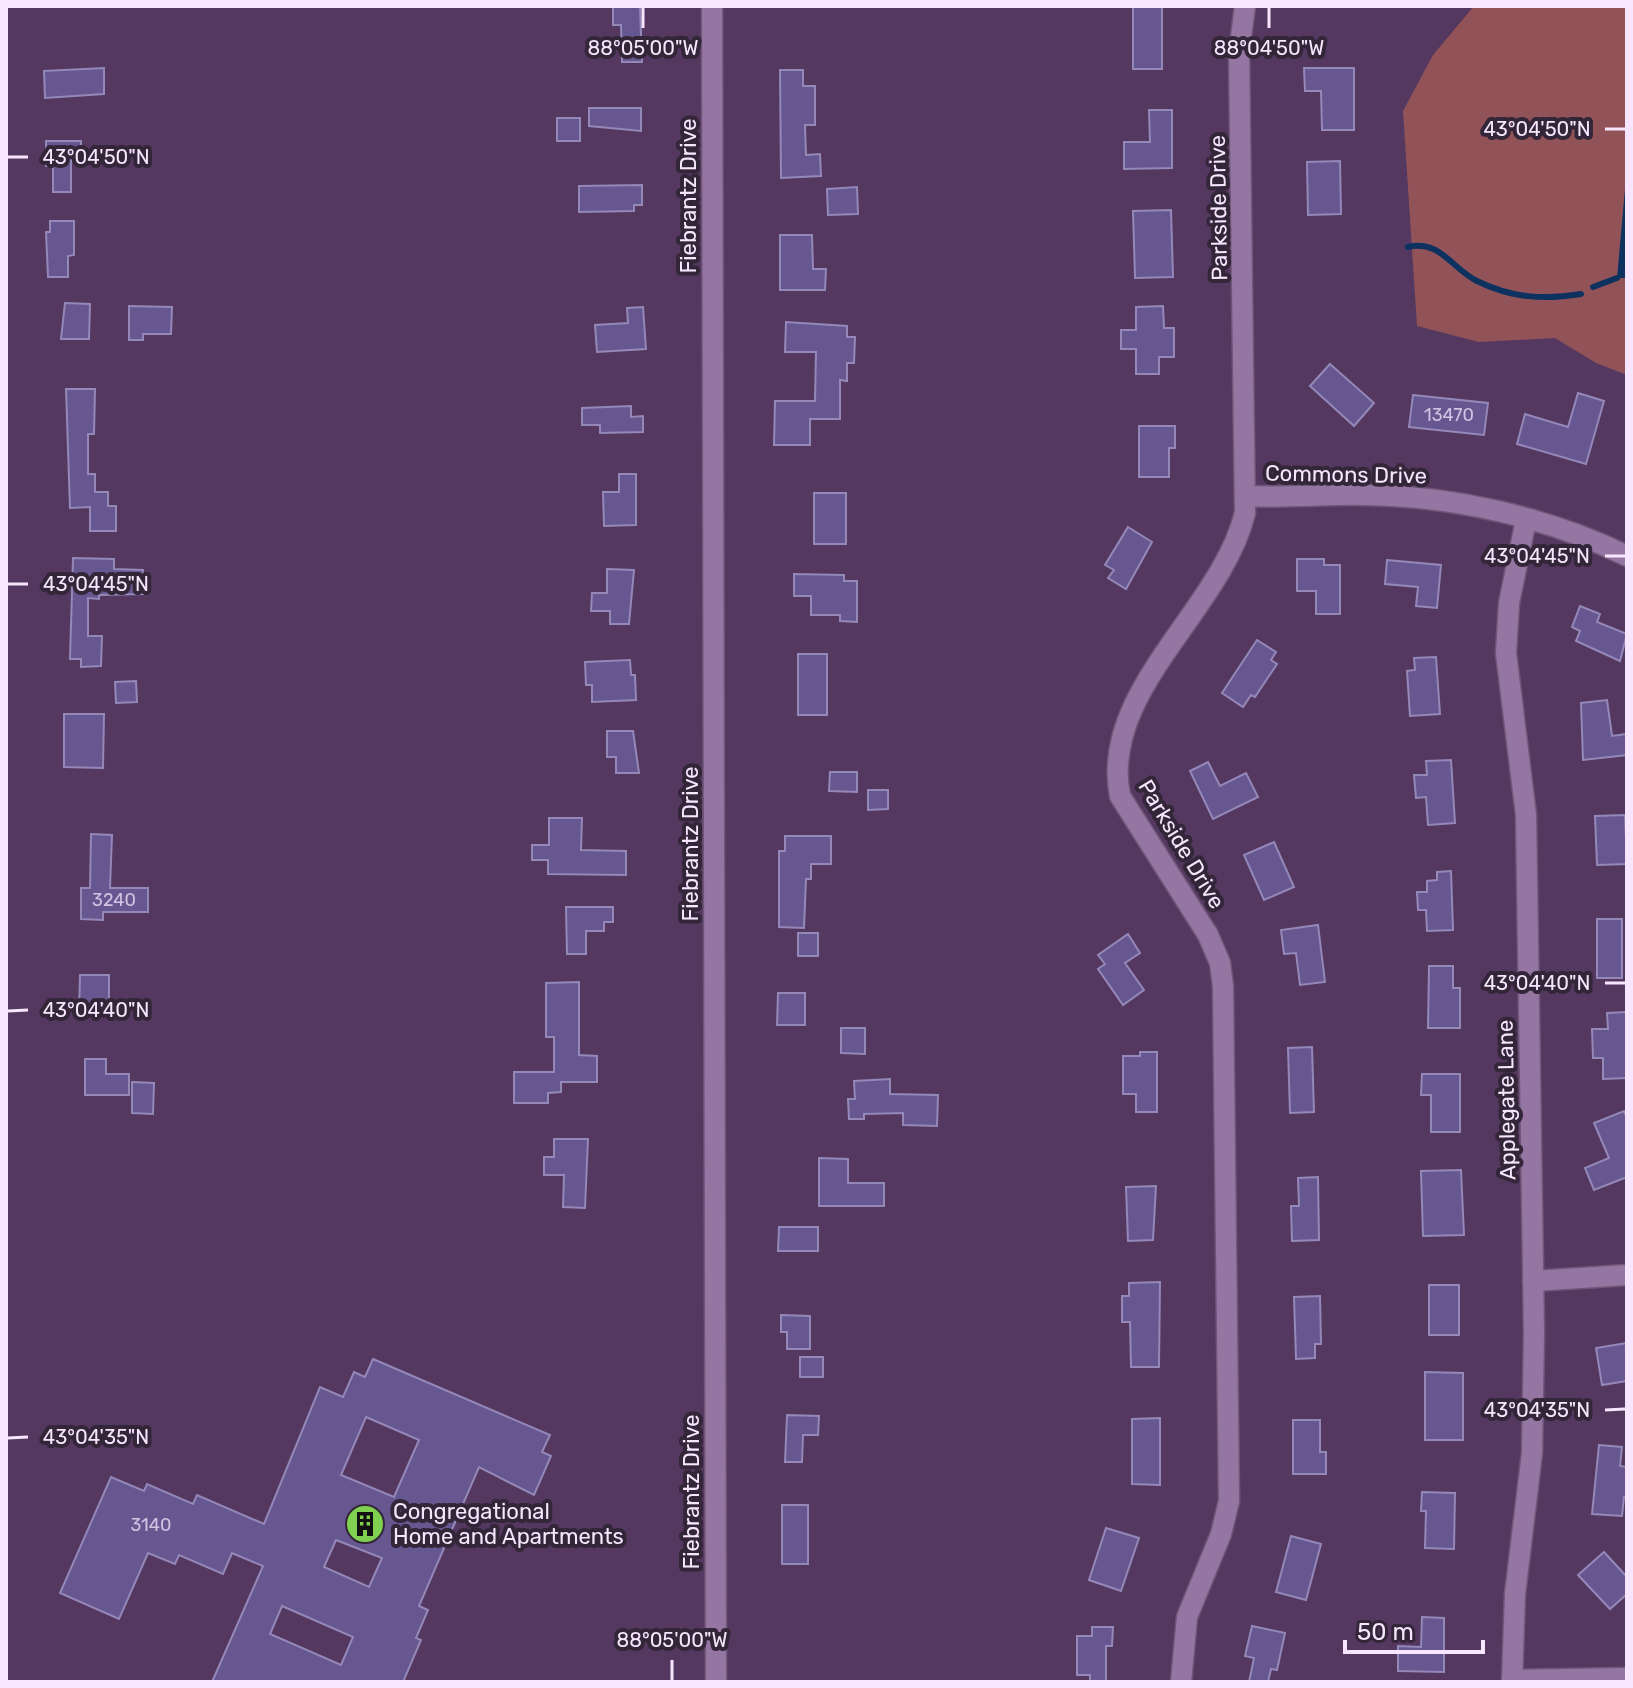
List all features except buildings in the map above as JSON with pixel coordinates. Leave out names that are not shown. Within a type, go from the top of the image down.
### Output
[{"type":"street","name":"Fiebrantz Drive","points":[[712,6],[716,1682]]},
{"type":"street","name":"Parkside Drive","points":[[1181,1682],[1187,1617],[1221,1534],[1229,1501],[1223,986],[1220,963],[1208,935],[1120,796],[1116,776],[1122,729],[1135,702],[1241,532],[1247,496],[1239,52],[1245,6]]},
{"type":"street","name":"Commons Drive","points":[[1247,496],[1390,496],[1442,500],[1576,534],[1627,556]]},
{"type":"street","name":"Applegate Lane","points":[[1512,1681],[1515,1594],[1532,1453],[1533,1281],[1526,815],[1506,653],[1509,603],[1526,520]]},
{"type":"street","points":[[1533,1281],[1627,1275]]},
{"type":"street","points":[[1512,1681],[1627,1678]]},
{"type":"shaded area","points":[[1474,6],[1627,6],[1627,375],[1596,363],[1555,338],[1479,342],[1417,326],[1403,111],[1433,55]]},
{"type":"water","points":[[1627,167],[1627,278],[1617,278]]},
{"type":"waterway","points":[[1408,247],[1429,247],[1468,276],[1502,291],[1541,297],[1581,294]]},
{"type":"waterway","points":[[1593,287],[1617,278]]},
{"type":"place","name":"Congregational Home and Apartments","points":[[365,1524]]}]
